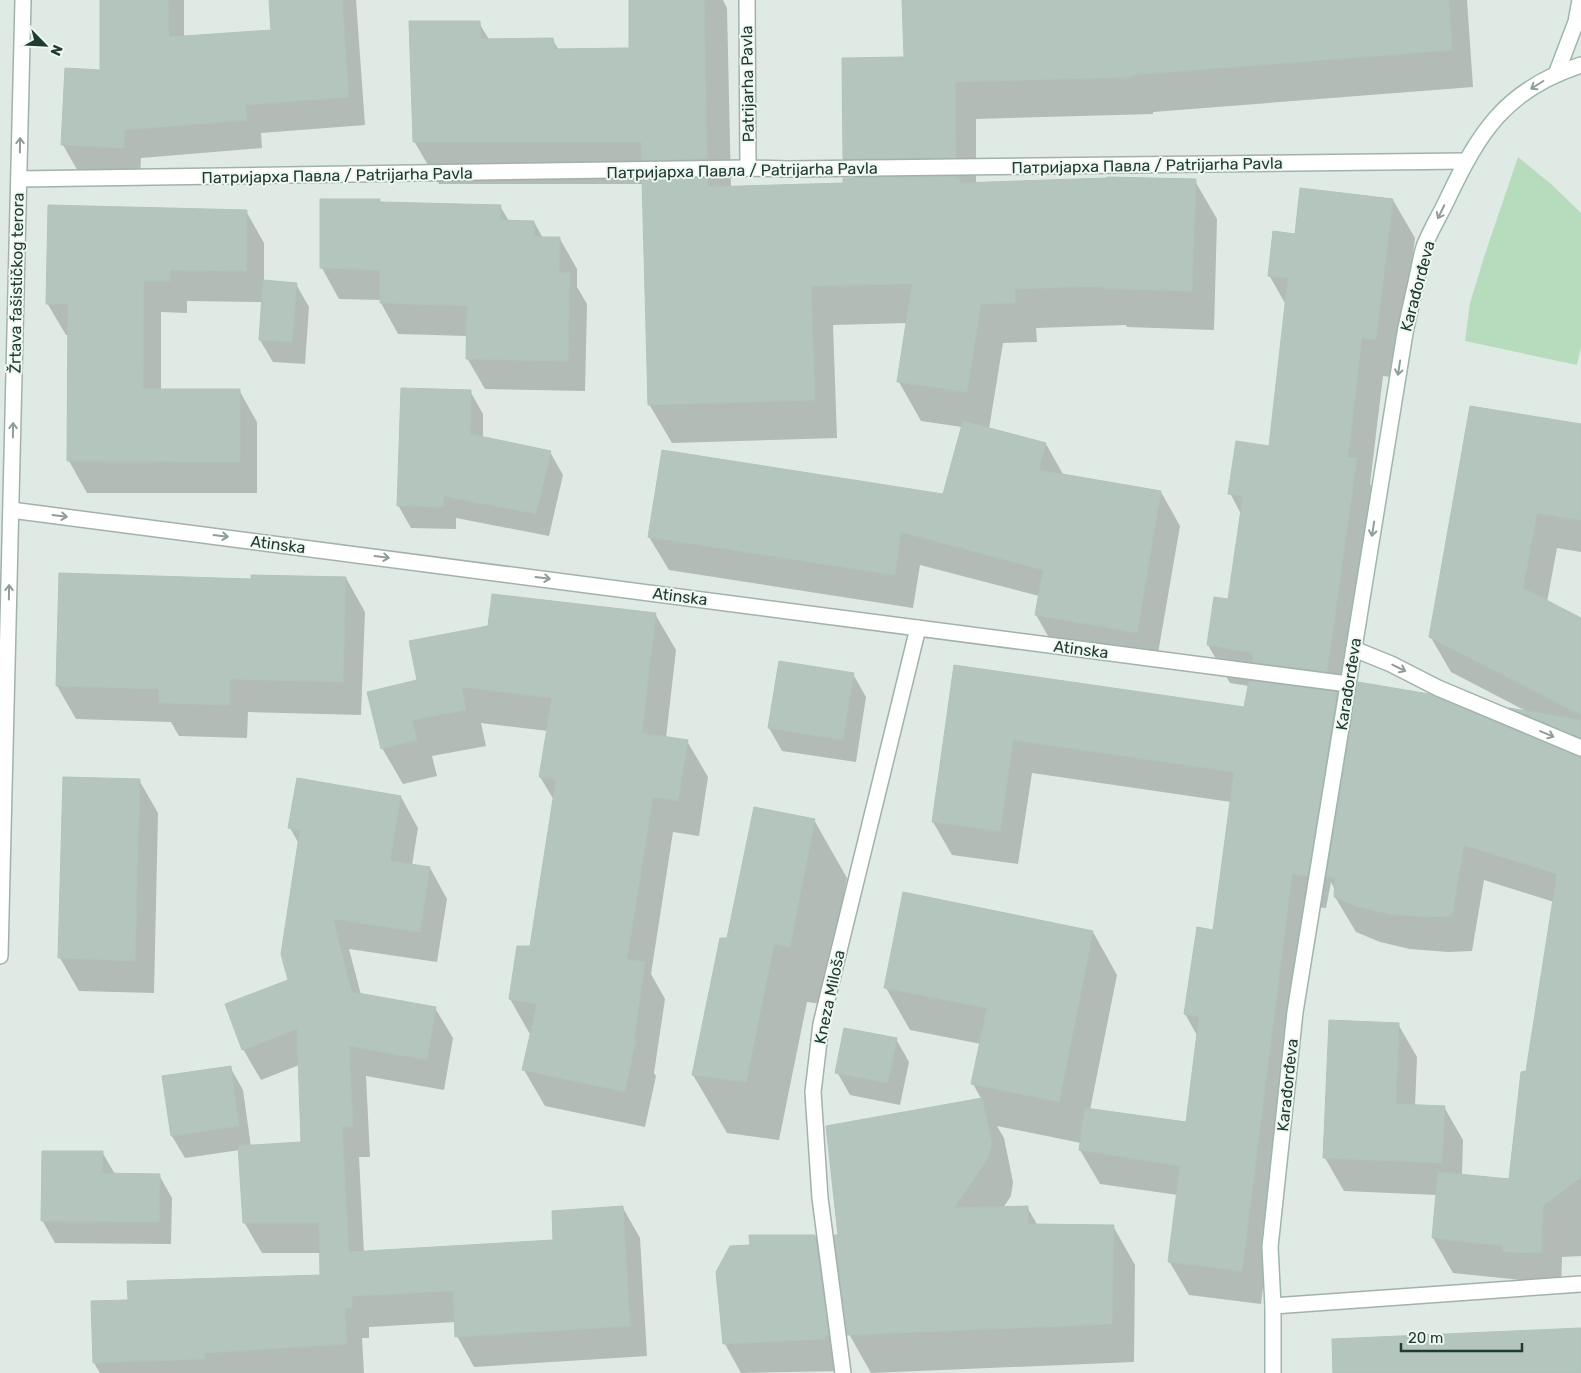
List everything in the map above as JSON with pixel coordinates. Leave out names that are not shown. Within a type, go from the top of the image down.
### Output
[{"type":"street","name":"Žrtava fašističkog terora","points":[[0,956],[23,0]]},
{"type":"street","name":"Patrijarha Pavla","points":[[746,0],[748,168]]},
{"type":"street","points":[[1558,72],[1576,22],[1580,0]]},
{"type":"street","name":"Karađorđeva","points":[[1273,1373],[1273,1306],[1270,1247],[1295,1012],[1405,332],[1424,248],[1466,161],[1475,145],[1496,117],[1514,100],[1558,72],[1581,65]]},
{"type":"street","name":"Патријарха Павла / Patrijarha Pavla","points":[[19,179],[748,168],[788,170],[1466,161]]},
{"type":"street","name":"Atinska","points":[[11,510],[1348,684]]},
{"type":"street","name":"Kneza Miloša","points":[[843,1373],[820,1198],[814,1092],[821,1024],[918,628]]},
{"type":"street","points":[[1354,649],[1391,664],[1438,688],[1581,748]]},
{"type":"street","points":[[1273,1306],[1581,1284]]},
{"type":"green space","points":[[1518,157],[1551,184],[1581,213],[1581,347],[1577,365],[1465,341],[1470,303]]},
{"type":"building","points":[[100,0],[168,0],[169,37],[271,30],[269,0],[342,0],[349,97],[245,105],[247,120],[125,130],[124,148],[61,145],[65,68],[100,70]]},
{"type":"building","points":[[629,0],[704,0],[707,159],[642,160],[641,142],[413,142],[409,21],[480,21],[481,39],[553,38],[555,49],[629,48]]},
{"type":"building","points":[[902,0],[1449,0],[1452,50],[1132,75],[1132,77],[955,82],[956,158],[843,159],[842,58],[904,57]]},
{"type":"building","points":[[956,176],[956,179],[960,179],[960,183],[1107,177],[1196,179],[1192,291],[1103,289],[1103,286],[1015,289],[1015,303],[981,304],[967,392],[897,382],[912,284],[811,286],[815,400],[648,405],[642,179],[707,178],[708,187],[843,183],[843,178]]},
{"type":"building","points":[[1300,188],[1393,199],[1376,340],[1362,338],[1348,457],[1357,458],[1327,672],[1252,662],[1253,653],[1207,645],[1214,597],[1228,599],[1243,496],[1228,494],[1236,441],[1269,446],[1288,278],[1268,276],[1273,231],[1295,234]]},
{"type":"building","points":[[320,199],[380,199],[380,202],[501,205],[500,220],[534,221],[534,237],[560,237],[559,273],[570,272],[568,361],[466,359],[467,306],[380,303],[380,270],[320,268]]},
{"type":"building","points":[[48,205],[247,210],[246,271],[170,270],[170,281],[144,281],[143,389],[240,389],[240,462],[67,461],[68,304],[46,304]]},
{"type":"building","points":[[263,280],[297,283],[292,342],[259,340]]},
{"type":"building","points":[[401,388],[471,390],[470,434],[551,451],[536,514],[444,496],[443,507],[397,506]]},
{"type":"building","points":[[1470,406],[1581,424],[1581,520],[1537,513],[1523,588],[1581,618],[1581,715],[1429,637]]},
{"type":"building","points":[[963,421],[1046,443],[1039,470],[1161,491],[1137,633],[1035,615],[1043,570],[901,532],[895,575],[648,537],[662,450],[943,494]]},
{"type":"building","points":[[59,573],[251,579],[251,575],[346,577],[343,682],[230,679],[229,705],[159,703],[159,689],[56,686]]},
{"type":"building","points":[[492,594],[656,613],[642,733],[688,740],[678,801],[653,797],[627,959],[645,962],[634,1039],[636,1039],[625,1092],[522,1070],[537,1004],[509,999],[517,946],[530,946],[556,780],[539,777],[552,698],[462,687],[466,710],[412,720],[417,740],[381,749],[367,692],[417,680],[409,641],[488,626]]},
{"type":"building","points":[[779,661],[854,673],[843,740],[768,728]]},
{"type":"building","points":[[954,665],[1244,707],[1249,681],[1337,692],[1308,876],[1292,874],[1242,1271],[1168,1262],[1180,1166],[1079,1150],[1085,1108],[1186,1122],[1199,1017],[1184,1014],[1197,927],[1213,930],[1234,772],[1013,740],[1000,831],[932,822]]},
{"type":"building","points":[[1358,682],[1429,694],[1581,757],[1581,1177],[1543,1206],[1541,1253],[1503,1252],[1503,1246],[1432,1238],[1438,1172],[1509,1179],[1521,1072],[1526,1071],[1557,874],[1464,845],[1452,916],[1427,917],[1389,914],[1358,907],[1334,897],[1335,878],[1326,877]]},
{"type":"building","points":[[1509,708],[1581,720],[1581,738]]},
{"type":"building","points":[[63,777],[140,779],[135,961],[58,958]]},
{"type":"building","points":[[297,778],[401,796],[390,861],[430,867],[420,932],[333,919],[352,992],[436,1007],[427,1060],[349,1046],[353,1126],[342,1127],[349,1252],[553,1240],[552,1211],[623,1206],[630,1326],[455,1337],[453,1291],[352,1296],[352,1308],[345,1308],[347,1344],[204,1353],[205,1359],[93,1363],[91,1301],[128,1300],[127,1281],[320,1275],[319,1223],[243,1223],[238,1146],[301,1142],[297,1029],[242,1050],[225,1004],[288,980],[281,954],[300,830],[288,828]]},
{"type":"building","points":[[754,807],[815,819],[790,947],[774,944],[746,1082],[692,1075],[720,938],[727,938]]},
{"type":"building","points":[[903,892],[1093,931],[1059,1102],[971,1084],[987,1008],[884,988]]},
{"type":"building","points":[[1329,1020],[1399,1023],[1396,1104],[1445,1106],[1442,1163],[1323,1158]]},
{"type":"building","points":[[844,1028],[897,1038],[888,1083],[835,1073]]},
{"type":"building","points":[[231,1066],[239,1126],[171,1136],[162,1076]]},
{"type":"building","points":[[982,1098],[992,1143],[989,1157],[954,1208],[1028,1206],[1028,1224],[1114,1225],[1112,1324],[847,1335],[834,1235],[838,1235],[826,1126]]},
{"type":"building","points":[[42,1151],[103,1151],[102,1173],[160,1174],[159,1222],[41,1221]]},
{"type":"building","points":[[749,1235],[815,1235],[829,1335],[825,1336],[825,1339],[723,1344],[716,1272],[730,1246],[750,1245]]},
{"type":"building","points":[[1581,1328],[1581,1373],[1333,1373],[1332,1339]]}]
